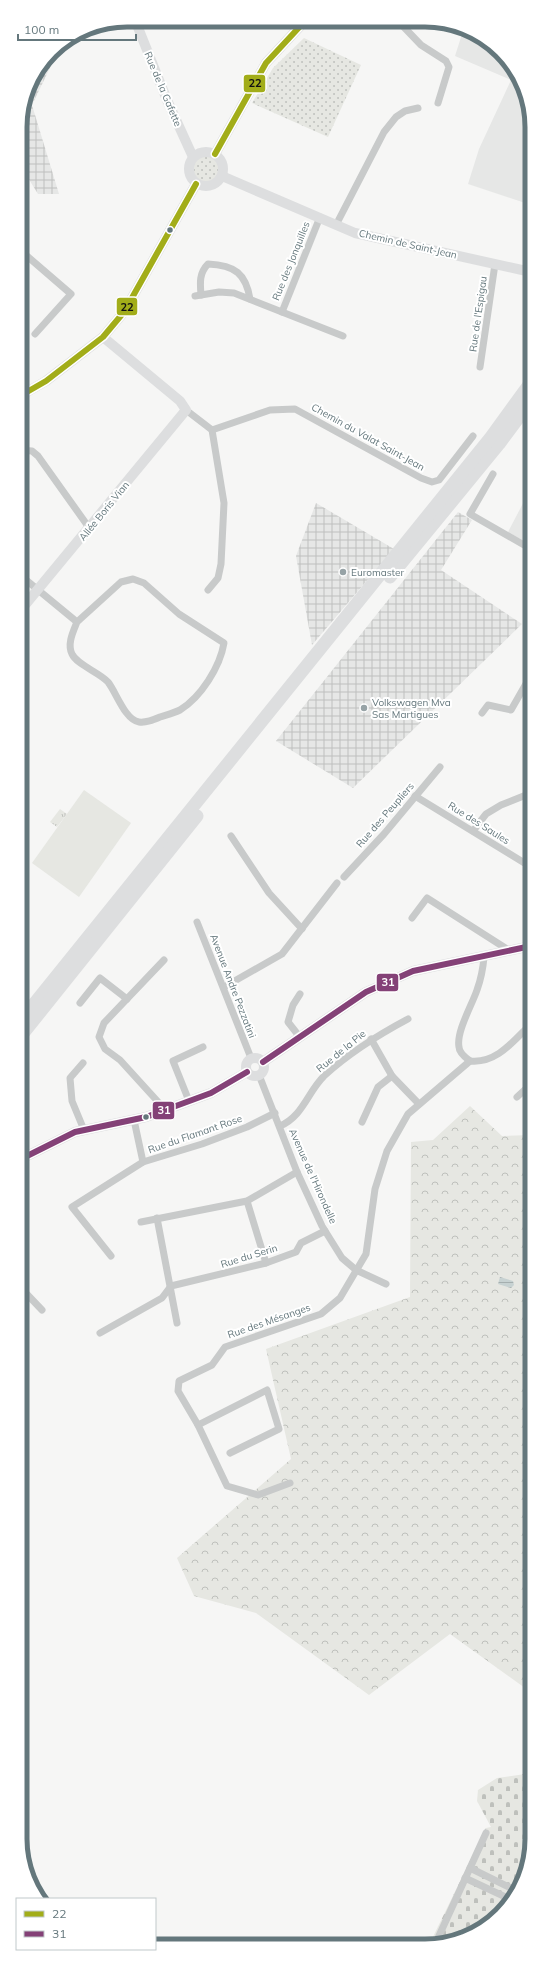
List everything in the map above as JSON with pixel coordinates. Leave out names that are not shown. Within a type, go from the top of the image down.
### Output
[{"type":"highway","points":[[27,1013],[486,443],[525,390]]},
{"type":"highway","points":[[27,1029],[525,409]]},
{"type":"street","name":"Rue de la Gafette","points":[[138,27],[167,100],[193,157]]},
{"type":"street","points":[[215,154],[266,63],[299,27]]},
{"type":"street","points":[[404,27],[421,45],[446,61],[449,67],[438,103]]},
{"type":"street","points":[[336,225],[384,132],[396,117],[405,111],[418,108]]},
{"type":"street","points":[[205,151],[215,154],[221,161],[223,167],[222,176],[214,184],[208,186],[196,184],[192,180],[188,170],[189,163],[193,157],[205,151]]},
{"type":"street","name":"Chemin de Saint-Jean","points":[[222,176],[355,233],[525,271]]},
{"type":"street","points":[[27,392],[46,381],[104,337],[124,312],[196,184]]},
{"type":"street","name":"Rue des Jonquilles","points":[[282,312],[320,218]]},
{"type":"street","points":[[27,256],[71,294],[35,334]]},
{"type":"street","name":"Rue des Jonquilles","points":[[250,299],[247,282],[239,272],[221,265],[208,264],[203,270],[198,295],[234,293],[343,336]]},
{"type":"street","name":"Rue de l'Espigau","points":[[480,367],[495,264]]},
{"type":"street","points":[[104,337],[180,401],[186,410],[212,430],[224,503],[221,564],[218,578],[208,590]]},
{"type":"street","name":"Chemin du Valat Saint-Jean","points":[[212,430],[270,410],[295,409],[421,478],[432,482],[438,480],[473,436]]},
{"type":"street","name":"Allée Boris Vian","points":[[27,603],[90,529],[186,410]]},
{"type":"street","points":[[27,451],[32,451],[38,456],[90,529]]},
{"type":"street","points":[[493,474],[470,514],[525,546]]},
{"type":"street","points":[[133,579],[144,583],[179,614],[224,643],[222,652],[206,683],[192,701],[179,710],[148,722],[138,722],[129,716],[108,683],[72,656],[70,650],[71,642],[77,622],[121,582],[133,579]]},
{"type":"street","points":[[27,581],[77,622]]},
{"type":"street","points":[[482,713],[488,705],[511,710],[525,686]]},
{"type":"street","name":"Rue des Peupliers","points":[[344,876],[440,767]]},
{"type":"street","points":[[473,831],[486,814],[501,805],[525,795]]},
{"type":"street","name":"Rue des Saules","points":[[416,796],[525,863]]},
{"type":"street","points":[[231,836],[269,893],[302,929]]},
{"type":"street","points":[[224,987],[282,954],[337,884]]},
{"type":"street","points":[[412,918],[427,898],[510,951]]},
{"type":"street","name":"Avenue Andre Pezzatini","points":[[197,922],[251,1058]]},
{"type":"street","points":[[263,1062],[299,1036],[366,992],[413,971],[525,947]]},
{"type":"street","points":[[484,957],[483,971],[459,1036],[458,1048],[470,1061],[488,1060],[500,1054],[525,1030]]},
{"type":"street","points":[[162,1111],[160,1104],[130,1070],[120,1060],[105,1049],[99,1037],[104,1023],[164,960]]},
{"type":"street","points":[[80,1003],[100,978],[127,999]]},
{"type":"street","points":[[299,1036],[288,1022],[293,1005],[300,994]]},
{"type":"street","name":"Rue de la Pie","points":[[280,1126],[290,1122],[302,1109],[323,1077],[371,1039],[408,1019]]},
{"type":"street","points":[[371,1039],[392,1076],[419,1104]]},
{"type":"street","points":[[189,1101],[173,1061],[203,1047]]},
{"type":"street","points":[[251,1058],[258,1058],[263,1062],[264,1067],[260,1075],[254,1076],[247,1072],[246,1064],[251,1058]]},
{"type":"street","name":"Rue des Mésanges","points":[[198,1425],[178,1391],[179,1381],[212,1365],[225,1347],[321,1314],[340,1298],[366,1254],[375,1189],[387,1151],[408,1114],[470,1061]]},
{"type":"street","points":[[83,1063],[70,1078],[72,1101],[84,1130]]},
{"type":"street","points":[[27,1156],[75,1132],[134,1120],[211,1093],[247,1072]]},
{"type":"street","name":"Avenue de l'Hirondelle","points":[[260,1075],[297,1172],[325,1230],[342,1258],[356,1270],[386,1284]]},
{"type":"street","points":[[362,1122],[378,1087],[392,1076]]},
{"type":"street","points":[[517,1097],[525,1090]]},
{"type":"street","name":"Rue du Flamant Rose","points":[[111,1256],[72,1207],[143,1162],[202,1144],[247,1127],[275,1113]]},
{"type":"street","points":[[134,1120],[143,1162]]},
{"type":"street","points":[[141,1222],[247,1200],[297,1172]]},
{"type":"street","points":[[247,1200],[266,1263]]},
{"type":"street","points":[[157,1218],[177,1323]]},
{"type":"street","name":"Rue du Serin","points":[[171,1286],[266,1263],[296,1252],[301,1243],[325,1230]]},
{"type":"street","points":[[100,1332],[162,1298],[171,1286]]},
{"type":"street","points":[[27,1294],[42,1310]]},
{"type":"street","points":[[230,1453],[278,1429],[267,1390],[198,1425],[227,1486],[258,1494],[290,1483]]},
{"type":"street","points":[[438,1938],[486,1833]]},
{"type":"street","points":[[470,1868],[512,1889]]},
{"type":"street","points":[[465,1878],[506,1897]]},
{"type":"shaded area","points":[[462,34],[469,37],[496,56],[515,83],[520,95],[524,114],[525,203],[468,184],[479,149],[511,80],[455,56]]},
{"type":"shaded area","points":[[54,59],[32,105],[59,194],[38,194],[27,176],[27,120],[30,101],[37,83]]},
{"type":"shaded area","points":[[525,499],[525,542],[508,532]]},
{"type":"shaded area","points":[[316,503],[394,549],[312,645],[296,556]]},
{"type":"shaded area","points":[[458,512],[472,520],[441,570],[522,624],[353,788],[276,741]]},
{"type":"shaded area","points":[[500,1277],[513,1281],[514,1285],[511,1288],[498,1284]]},
{"type":"green space","points":[[304,38],[361,65],[328,137],[252,103],[273,68]]},
{"type":"green space","points":[[205,155],[215,159],[219,169],[215,179],[205,183],[195,179],[191,169],[195,159]]},
{"type":"green space","points":[[84,790],[131,823],[79,897],[32,863]]},
{"type":"green space","points":[[60,809],[67,814],[57,827],[50,822]]},
{"type":"green space","points":[[470,1106],[502,1136],[525,1135],[525,1688],[450,1634],[369,1695],[256,1613],[194,1596],[177,1558],[291,1459],[266,1349],[410,1297],[411,1142],[433,1140]]},
{"type":"green space","points":[[525,1774],[525,1846],[520,1871],[508,1895],[496,1910],[486,1918],[475,1926],[457,1934],[432,1938],[486,1828],[491,1827],[477,1801],[478,1790],[497,1778]]},
{"type":"transit line","name":"22","points":[[215,154],[266,63],[299,27]]},
{"type":"transit line","name":"22","points":[[27,392],[46,381],[103,337],[124,312],[196,184]]},
{"type":"transit line","name":"31","points":[[263,1062],[366,992],[413,971],[525,947]]},
{"type":"transit line","name":"31","points":[[27,1156],[75,1132],[146,1117],[211,1093],[247,1072]]},
{"type":"place","name":"Euromaster","points":[[343,572]]},
{"type":"place","name":"Volkswagen Mva Sas Martigues","points":[[364,708]]}]
